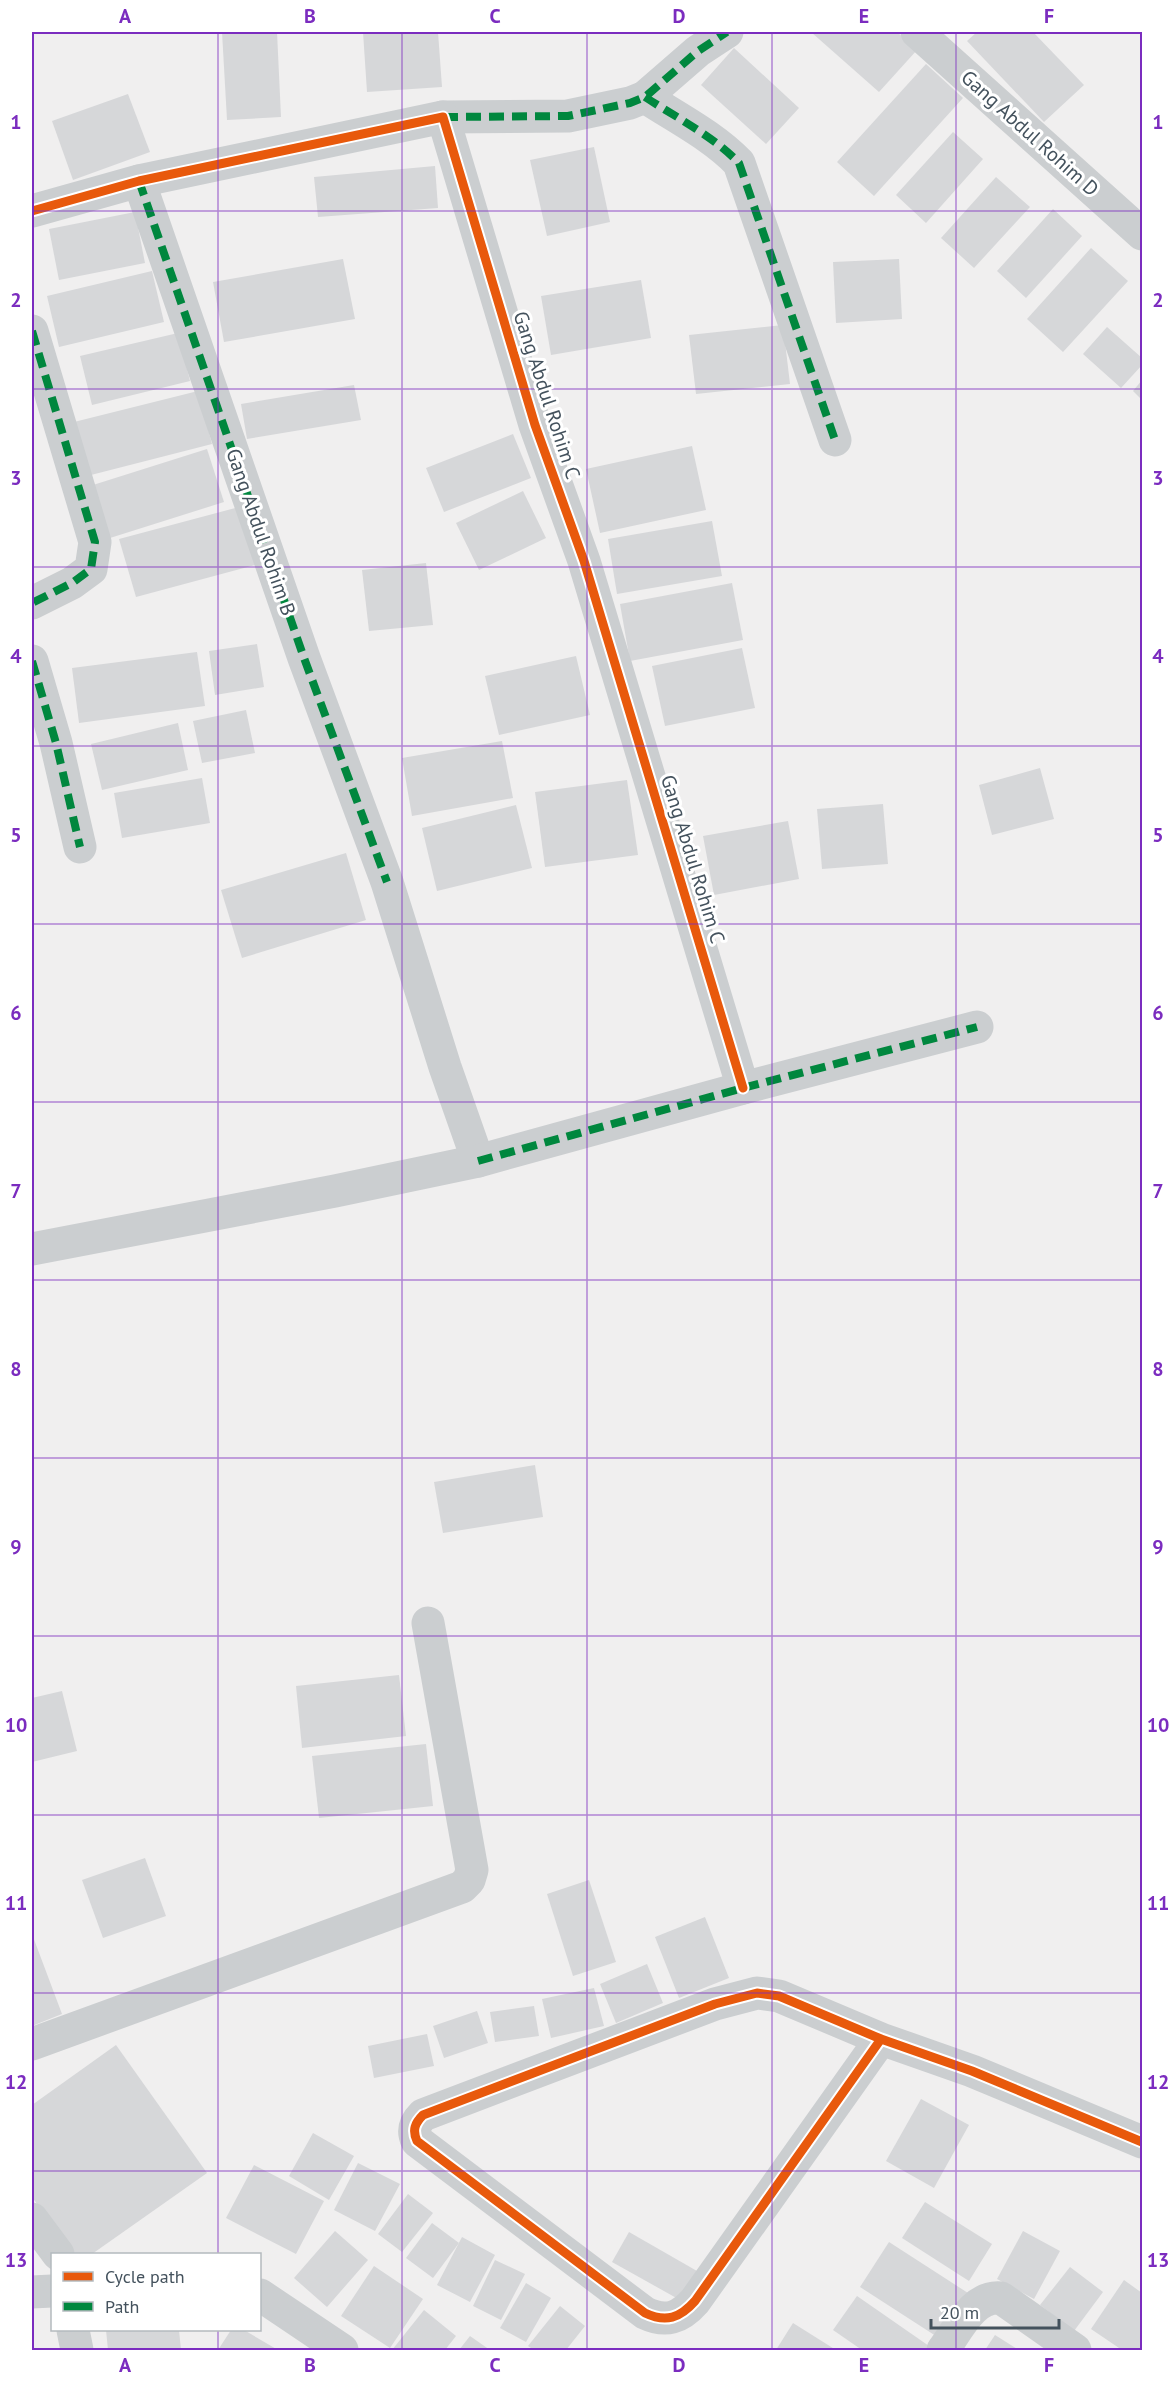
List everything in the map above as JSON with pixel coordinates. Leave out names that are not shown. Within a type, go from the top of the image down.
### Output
[{"type":"street","points":[[32,211],[139,181],[443,117],[567,116],[608,110],[645,97],[698,51],[727,32]]},
{"type":"street","name":"Gang Abdul Rohim D","points":[[917,32],[1143,234]]},
{"type":"street","points":[[645,97],[708,138],[740,163],[835,440]]},
{"type":"street","name":"Gang Abdul Rohim C","points":[[443,117],[535,425],[584,561],[743,1088]]},
{"type":"street","name":"Gang Abdul Rohim B","points":[[139,181],[304,658],[387,882],[445,1067],[478,1161]]},
{"type":"street","points":[[32,331],[95,542],[91,569],[72,583],[32,603]]},
{"type":"street","points":[[32,661],[56,743],[80,847]]},
{"type":"street","points":[[32,1249],[478,1161],[977,1027]]},
{"type":"street","points":[[32,2044],[462,1887],[469,1880],[472,1870],[428,1623]]},
{"type":"street","points":[[881,2039],[695,2301],[679,2316],[671,2319],[662,2319],[645,2313],[417,2141],[414,2134],[415,2127],[423,2115],[716,2004],[757,1993],[779,1996],[881,2039],[972,2071],[1143,2142]]},
{"type":"street","points":[[32,2219],[57,2253]]},
{"type":"street","points":[[32,2292],[51,2291]]},
{"type":"street","points":[[261,2296],[342,2350]]},
{"type":"street","points":[[943,2350],[979,2303],[991,2297],[1001,2298],[1075,2350]]},
{"type":"street","points":[[74,2331],[77,2350]]},
{"type":"building","points":[[222,32],[277,32],[281,117],[227,120]]},
{"type":"building","points":[[363,32],[438,32],[442,87],[367,92]]},
{"type":"building","points":[[811,32],[897,32],[917,50],[879,92]]},
{"type":"building","points":[[977,32],[1033,32],[1084,85],[1044,122],[967,41]]},
{"type":"building","points":[[734,48],[799,108],[766,144],[701,85]]},
{"type":"building","points":[[926,64],[963,98],[874,196],[837,162]]},
{"type":"building","points":[[128,94],[150,152],[73,180],[52,121]]},
{"type":"building","points":[[953,132],[983,159],[926,223],[896,195]]},
{"type":"building","points":[[594,147],[610,222],[547,236],[530,160]]},
{"type":"building","points":[[435,166],[438,208],[318,217],[314,177]]},
{"type":"building","points":[[996,177],[1030,207],[974,268],[941,238]]},
{"type":"building","points":[[1053,209],[1082,236],[1026,298],[997,271]]},
{"type":"building","points":[[135,212],[145,263],[59,280],[49,229]]},
{"type":"building","points":[[1091,248],[1128,281],[1063,352],[1027,319]]},
{"type":"building","points":[[343,259],[355,319],[224,342],[213,282]]},
{"type":"building","points":[[899,259],[902,319],[836,323],[833,262]]},
{"type":"building","points":[[152,271],[164,322],[59,347],[47,296]]},
{"type":"building","points":[[641,280],[651,338],[551,355],[541,296]]},
{"type":"building","points":[[783,325],[790,384],[696,394],[689,335]]},
{"type":"building","points":[[1107,327],[1142,358],[1142,365],[1121,388],[1083,354]]},
{"type":"building","points":[[178,333],[190,381],[92,405],[80,356]]},
{"type":"building","points":[[1142,380],[1142,400],[1133,391]]},
{"type":"building","points":[[354,385],[361,420],[247,439],[241,404]]},
{"type":"building","points":[[198,391],[212,444],[87,476],[74,422]]},
{"type":"building","points":[[513,434],[531,478],[444,512],[426,468]]},
{"type":"building","points":[[692,446],[706,510],[600,533],[586,469]]},
{"type":"building","points":[[207,449],[224,502],[110,538],[93,485]]},
{"type":"building","points":[[523,491],[546,538],[479,570],[456,523]]},
{"type":"building","points":[[239,507],[255,565],[136,597],[119,539]]},
{"type":"building","points":[[712,521],[722,576],[617,594],[608,539]]},
{"type":"building","points":[[426,563],[433,625],[369,631],[362,570]]},
{"type":"building","points":[[732,583],[743,640],[630,661],[620,604]]},
{"type":"building","points":[[257,644],[264,687],[215,695],[209,651]]},
{"type":"building","points":[[742,648],[755,708],[665,726],[652,666]]},
{"type":"building","points":[[197,652],[205,706],[79,723],[72,668]]},
{"type":"building","points":[[576,656],[590,715],[499,735],[485,676]]},
{"type":"building","points":[[246,710],[255,753],[202,763],[193,721]]},
{"type":"building","points":[[178,723],[188,770],[102,790],[91,744]]},
{"type":"building","points":[[502,741],[513,798],[412,816],[402,758]]},
{"type":"building","points":[[1040,768],[1054,819],[992,835],[979,785]]},
{"type":"building","points":[[202,778],[210,823],[122,838],[114,793]]},
{"type":"building","points":[[627,780],[638,855],[545,867],[535,792]]},
{"type":"building","points":[[883,804],[888,864],[822,869],[817,809]]},
{"type":"building","points":[[516,805],[532,868],[437,891],[422,828]]},
{"type":"building","points":[[788,821],[799,879],[714,895],[703,836]]},
{"type":"building","points":[[346,853],[366,920],[242,958],[221,890]]},
{"type":"building","points":[[535,1465],[543,1517],[443,1533],[434,1482]]},
{"type":"building","points":[[399,1675],[406,1736],[302,1748],[296,1686]]},
{"type":"building","points":[[62,1691],[77,1751],[32,1762],[32,1698]]},
{"type":"building","points":[[426,1744],[433,1806],[319,1818],[312,1756]]},
{"type":"building","points":[[145,1858],[166,1916],[103,1938],[82,1880]]},
{"type":"building","points":[[589,1880],[616,1962],[573,1976],[547,1894]]},
{"type":"building","points":[[705,1917],[729,1978],[679,1998],[655,1937]]},
{"type":"building","points":[[32,1934],[62,2014],[32,2026]]},
{"type":"building","points":[[647,1964],[663,2003],[616,2023],[600,1984]]},
{"type":"building","points":[[594,1988],[604,2026],[551,2038],[542,1999]]},
{"type":"building","points":[[534,2006],[539,2036],[495,2042],[490,2012]]},
{"type":"building","points":[[477,2011],[488,2043],[444,2058],[433,2026]]},
{"type":"building","points":[[427,2034],[434,2066],[374,2078],[368,2046]]},
{"type":"building","points":[[116,2045],[207,2173],[93,2253],[72,2253],[32,2197],[32,2105]]},
{"type":"building","points":[[921,2099],[969,2125],[934,2188],[886,2161]]},
{"type":"building","points":[[313,2133],[354,2156],[329,2200],[289,2176]]},
{"type":"building","points":[[358,2163],[400,2184],[375,2231],[334,2210]]},
{"type":"building","points":[[254,2165],[324,2201],[296,2254],[226,2218]]},
{"type":"building","points":[[408,2194],[433,2213],[402,2252],[378,2234]]},
{"type":"building","points":[[925,2202],[992,2244],[969,2281],[902,2238]]},
{"type":"building","points":[[432,2223],[459,2243],[433,2278],[406,2258]]},
{"type":"building","points":[[335,2231],[368,2260],[327,2307],[294,2278]]},
{"type":"building","points":[[1023,2231],[1060,2251],[1034,2299],[997,2279]]},
{"type":"building","points":[[629,2232],[697,2271],[680,2300],[612,2262]]},
{"type":"building","points":[[462,2237],[495,2255],[470,2302],[437,2285]]},
{"type":"building","points":[[889,2242],[968,2293],[939,2338],[860,2287]]},
{"type":"building","points":[[495,2260],[525,2274],[501,2320],[473,2306]]},
{"type":"building","points":[[374,2266],[423,2299],[390,2348],[341,2316]]},
{"type":"building","points":[[1070,2267],[1103,2292],[1074,2331],[1040,2305]]},
{"type":"building","points":[[1124,2280],[1142,2293],[1142,2350],[1122,2350],[1091,2329]]},
{"type":"building","points":[[526,2283],[551,2298],[526,2342],[500,2328]]},
{"type":"building","points":[[857,2296],[929,2346],[925,2350],[862,2350],[833,2330]]},
{"type":"building","points":[[560,2306],[585,2326],[566,2350],[534,2350],[528,2346]]},
{"type":"building","points":[[424,2310],[456,2336],[445,2350],[392,2350]]},
{"type":"building","points":[[793,2323],[836,2350],[776,2350]]},
{"type":"building","points":[[106,2331],[179,2331],[181,2350],[108,2350]]},
{"type":"building","points":[[230,2331],[246,2331],[278,2350],[218,2350]]},
{"type":"building","points":[[995,2335],[1019,2350],[985,2350]]},
{"type":"building","points":[[470,2336],[490,2350],[459,2350]]},
{"type":"marked path","points":[[443,117],[568,116],[630,103],[645,97],[698,51],[727,32]]},
{"type":"marked path","points":[[645,97],[706,136],[739,163],[835,440]]},
{"type":"marked path","points":[[139,181],[304,658],[387,882]]},
{"type":"marked path","points":[[32,331],[95,542],[91,569],[72,583],[32,603]]},
{"type":"marked path","points":[[32,661],[56,743],[80,847]]},
{"type":"marked path","points":[[478,1161],[977,1027]]},
{"type":"cycle path","points":[[32,211],[139,181],[443,117],[535,425],[584,561],[743,1088]]},
{"type":"cycle path","points":[[881,2039],[779,1996],[757,1993],[715,2004],[423,2115],[416,2124],[415,2133],[417,2141],[645,2313],[660,2318],[678,2315],[695,2301],[881,2039],[972,2071],[1142,2142]]}]
